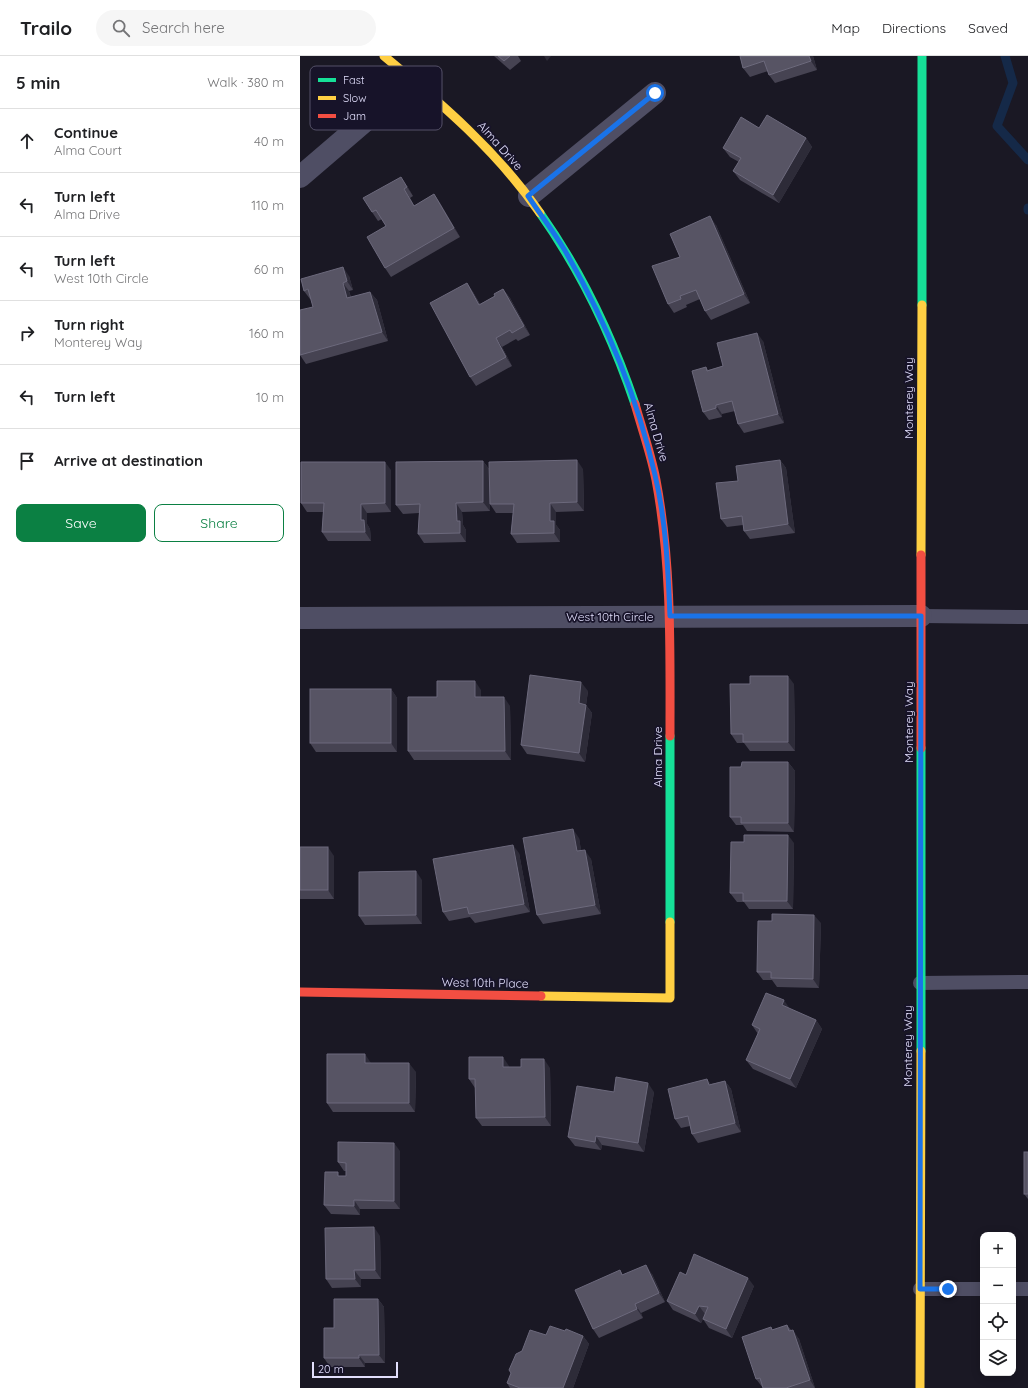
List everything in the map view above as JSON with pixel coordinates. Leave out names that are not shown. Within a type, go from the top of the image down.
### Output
[{"type":"street","name":"Alma Drive","points":[[384,56],[396,66]]},
{"type":"street","name":"Monterey Way","points":[[920,1388],[922,56]]},
{"type":"street","points":[[528,196],[655,93]]},
{"type":"street","name":"Alma Drive","points":[[442,104],[478,138],[528,196],[563,248],[586,288],[613,346],[634,402],[656,476],[666,535],[670,616],[670,998]]},
{"type":"street","points":[[300,177],[355,130]]},
{"type":"street","name":"West 10th Circle","points":[[300,618],[921,616]]},
{"type":"street","name":"West 10th Place","points":[[300,992],[335,994],[670,998]]},
{"type":"lane","points":[[921,616],[1028,617]]},
{"type":"lane","points":[[920,983],[1028,982]]},
{"type":"lane","points":[[920,1289],[980,1289]]},
{"type":"lane","points":[[1016,1289],[1028,1289]]},
{"type":"building","points":[[498,56],[510,56],[504,61]]},
{"type":"building","points":[[740,56],[809,56],[811,61],[769,75],[764,61],[743,68]]},
{"type":"building","points":[[767,115],[806,138],[773,195],[733,171],[741,158],[723,148],[741,117],[759,128]]},
{"type":"building","points":[[401,177],[407,187],[404,189],[414,206],[434,194],[454,228],[385,268],[367,237],[386,226],[376,210],[372,212],[363,198]]},
{"type":"building","points":[[710,216],[744,294],[705,311],[696,290],[680,296],[681,299],[668,304],[652,266],[680,257],[670,234]]},
{"type":"building","points":[[343,267],[347,281],[343,283],[347,298],[370,292],[382,332],[300,355],[300,310],[313,307],[308,289],[304,291],[301,279]]},
{"type":"building","points":[[467,283],[479,305],[495,296],[494,294],[503,289],[524,326],[512,333],[510,330],[496,338],[506,357],[470,377],[430,303]]},
{"type":"building","points":[[757,333],[778,414],[738,424],[732,401],[716,405],[716,408],[703,412],[692,371],[706,367],[707,371],[723,366],[717,343]]},
{"type":"building","points":[[577,460],[577,502],[550,503],[550,521],[554,521],[554,533],[511,534],[514,504],[490,504],[489,462]]},
{"type":"building","points":[[780,460],[788,524],[744,531],[742,516],[721,519],[716,483],[738,481],[736,466]]},
{"type":"building","points":[[483,461],[483,502],[456,503],[457,521],[460,521],[460,533],[418,534],[420,504],[396,505],[396,462]]},
{"type":"building","points":[[301,462],[385,462],[385,503],[361,504],[361,520],[364,520],[365,532],[322,532],[324,503],[301,503]]},
{"type":"building","points":[[530,675],[581,682],[579,703],[586,705],[579,753],[521,745]]},
{"type":"building","points":[[750,676],[788,676],[788,742],[743,742],[743,734],[731,734],[730,684],[750,684]]},
{"type":"building","points":[[437,681],[475,681],[475,697],[504,697],[505,751],[408,751],[408,697],[437,697]]},
{"type":"building","points":[[310,689],[391,689],[391,743],[310,743]]},
{"type":"building","points":[[742,762],[788,762],[788,823],[741,823],[741,817],[730,817],[730,767],[741,767]]},
{"type":"building","points":[[573,829],[577,851],[585,850],[595,905],[537,915],[523,838]]},
{"type":"building","points":[[744,835],[788,835],[787,901],[743,901],[743,893],[730,893],[731,842],[744,842]]},
{"type":"building","points":[[513,845],[524,904],[469,914],[467,907],[443,912],[433,859]]},
{"type":"building","points":[[300,847],[328,847],[328,890],[300,890]]},
{"type":"building","points":[[416,871],[416,915],[359,916],[359,872]]},
{"type":"building","points":[[772,914],[814,915],[813,979],[771,978],[771,972],[757,972],[758,921],[772,921]]},
{"type":"building","points":[[766,993],[784,1000],[782,1005],[816,1020],[790,1079],[746,1060],[760,1029],[752,1025]]},
{"type":"building","points":[[327,1054],[365,1054],[365,1063],[409,1063],[409,1103],[327,1103]]},
{"type":"building","points":[[469,1057],[503,1057],[503,1067],[521,1067],[521,1059],[544,1059],[545,1117],[476,1118],[475,1079],[469,1079]]},
{"type":"building","points":[[616,1077],[648,1083],[638,1143],[596,1136],[595,1142],[568,1137],[577,1086],[614,1092]]},
{"type":"building","points":[[707,1079],[709,1085],[725,1081],[735,1123],[692,1134],[688,1116],[675,1119],[668,1089]]},
{"type":"building","points":[[338,1142],[394,1143],[394,1201],[354,1200],[354,1206],[324,1205],[325,1172],[338,1172],[338,1176],[346,1176],[346,1163],[338,1162]]},
{"type":"building","points":[[1024,1152],[1028,1152],[1028,1194],[1024,1194]]},
{"type":"building","points":[[374,1227],[375,1270],[354,1270],[355,1279],[326,1279],[325,1228]]},
{"type":"building","points":[[694,1254],[748,1278],[726,1329],[703,1319],[708,1307],[699,1306],[695,1314],[667,1301],[680,1272],[686,1275]]},
{"type":"building","points":[[646,1265],[659,1293],[635,1304],[637,1309],[593,1329],[575,1290],[620,1270],[622,1275]]},
{"type":"building","points":[[334,1299],[378,1299],[379,1355],[359,1355],[359,1358],[324,1358],[324,1328],[334,1328]]},
{"type":"building","points":[[787,1325],[789,1331],[793,1330],[810,1380],[786,1388],[763,1388],[760,1378],[756,1379],[742,1337],[771,1327],[772,1330]]},
{"type":"building","points":[[550,1326],[565,1331],[566,1329],[583,1336],[563,1388],[520,1388],[507,1383],[511,1373],[509,1370],[516,1354],[522,1351],[530,1330],[546,1335]]},
{"type":"waterway","points":[[1005,56],[1013,83],[997,126],[1028,160]]},
{"type":"traffic: fast","points":[[922,56],[922,305]]},
{"type":"traffic: fast","points":[[540,213],[569,258],[606,329],[635,404]]},
{"type":"traffic: fast","points":[[670,736],[670,922]]},
{"type":"traffic: fast","points":[[921,748],[921,1051]]},
{"type":"traffic: slow","points":[[384,56],[396,66]]},
{"type":"traffic: slow","points":[[442,106],[487,148],[506,169],[540,213]]},
{"type":"traffic: slow","points":[[921,555],[922,305]]},
{"type":"traffic: slow","points":[[541,996],[670,998],[670,922]]},
{"type":"traffic: slow","points":[[920,1388],[921,1051]]},
{"type":"traffic: jam","points":[[635,404],[654,470],[665,544],[669,608],[670,736]]},
{"type":"traffic: jam","points":[[921,555],[921,748]]},
{"type":"traffic: jam","points":[[300,992],[541,996]]},
{"type":"route","points":[[655,93],[528,196],[563,248],[586,288],[613,346],[634,402],[656,476],[666,535],[670,616],[921,616],[920,1289],[948,1289]]}]
